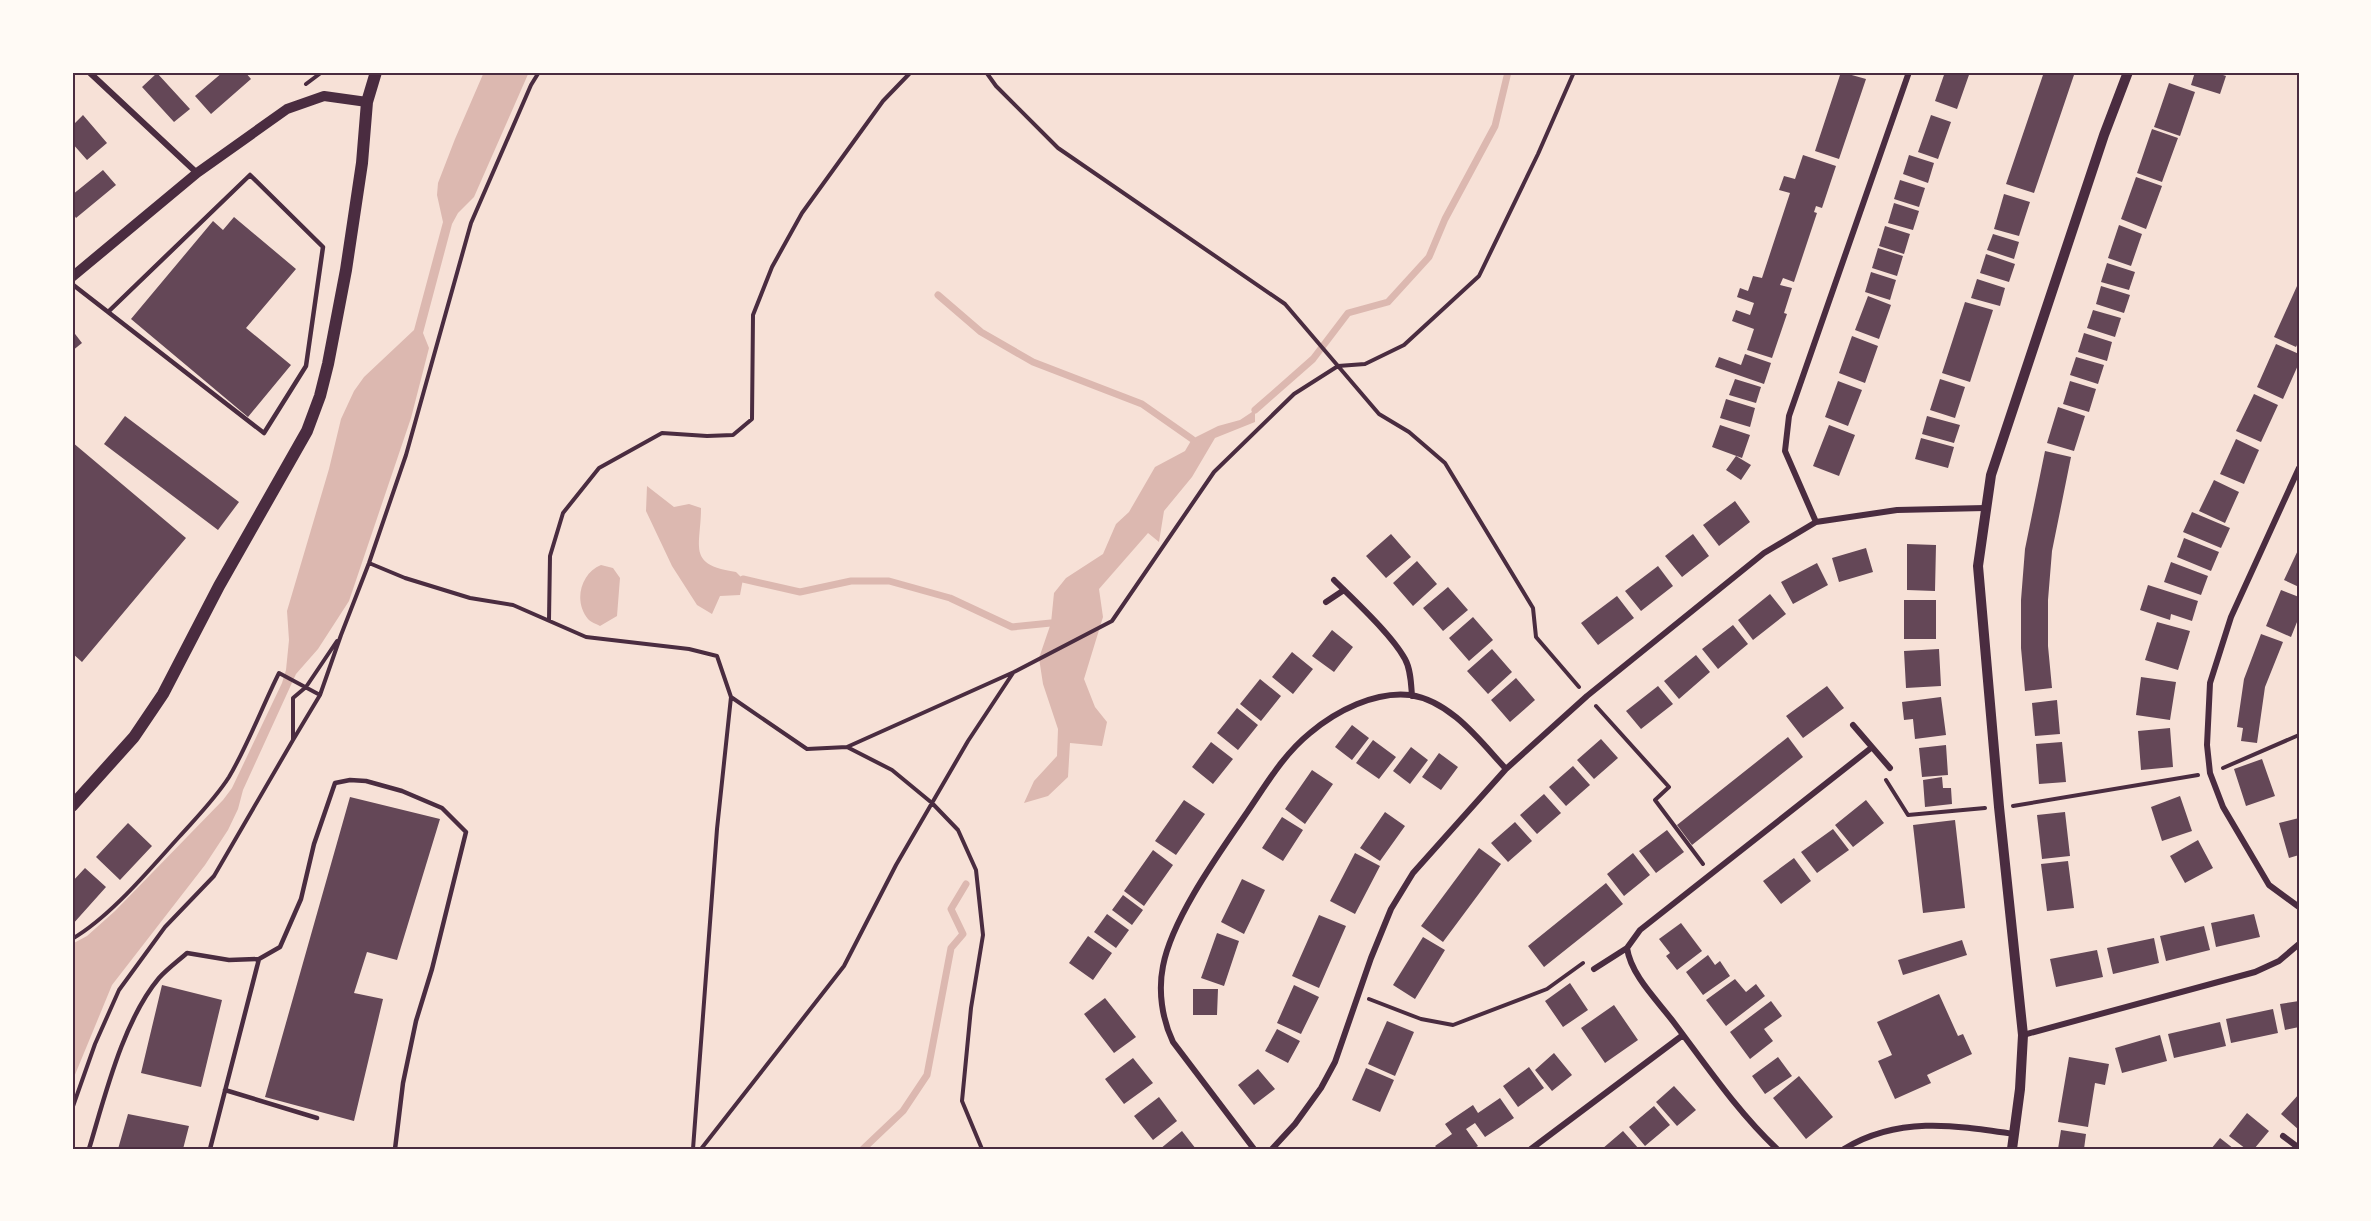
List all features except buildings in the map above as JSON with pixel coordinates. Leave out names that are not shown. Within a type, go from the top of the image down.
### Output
[{"type":"main road","points":[[72,806],[134,736],[163,694],[219,586],[307,431],[320,396],[344,282],[362,163],[367,102],[376,72]]},
{"type":"street","points":[[89,72],[196,173]]},
{"type":"street","points":[[1816,522],[1785,451],[1789,416],[1909,72]]},
{"type":"street","points":[[2012,1149],[2023,1035],[1999,807],[1978,566],[1991,475],[2128,72]]},
{"type":"street","points":[[72,277],[196,173],[287,109],[324,96],[367,102]]},
{"type":"street","points":[[2299,468],[2231,617],[2210,683],[2207,745],[2210,773],[2223,807],[2269,885],[2299,907]]},
{"type":"street","points":[[1272,1149],[1295,1124],[1335,1062],[1357,994],[1391,909],[1413,873],[1506,769],[1587,696],[1764,553],[1816,522],[1897,510],[1985,508]]},
{"type":"street","points":[[1334,580],[1392,642],[1405,660],[1410,676],[1412,696]]},
{"type":"street","points":[[1326,602],[1344,590]]},
{"type":"street","points":[[1254,1149],[1173,1042],[1166,1027],[1161,1001],[1162,968],[1170,940],[1181,917],[1231,835],[1284,759],[1309,733],[1332,716],[1378,698],[1412,696],[1433,702],[1468,728],[1506,769]]},
{"type":"street","points":[[1854,725],[1890,768]]},
{"type":"street","points":[[1594,969],[1628,948],[1640,930],[1871,748]]},
{"type":"street","points":[[2023,1035],[2255,972],[2279,961],[2299,944]]},
{"type":"street","points":[[1628,948],[1629,960],[1683,1035],[1756,1129],[1777,1149]]},
{"type":"street","points":[[1531,1149],[1683,1035]]},
{"type":"street","points":[[1844,1149],[1863,1138],[1903,1128],[1953,1125],[2014,1134]]},
{"type":"street","points":[[2283,1136],[2298,1148]]},
{"type":"lane","points":[[72,284],[108,312],[264,433],[306,366],[324,247],[250,175],[108,312]]},
{"type":"lane","points":[[89,1149],[110,1077],[138,1010],[159,978],[187,953],[229,960],[259,959],[280,947],[301,899],[314,844],[334,783],[350,780],[366,781],[402,791],[442,808],[465,831],[412,1042],[403,1083],[395,1149]]},
{"type":"lane","points":[[210,1149],[259,959]]},
{"type":"lane","points":[[225,1090],[317,1118]]},
{"type":"path","points":[[72,1109],[95,1044],[119,990],[165,927],[214,876],[320,695],[406,455],[471,223],[531,85],[539,72]]},
{"type":"path","points":[[549,620],[550,556],[563,513],[599,468],[662,433],[733,435],[752,419],[753,315],[772,267],[802,213],[883,101],[911,72]]},
{"type":"path","points":[[986,72],[996,86],[1058,148],[1285,304],[1379,414],[1409,432],[1445,463],[1533,608],[1536,637],[1587,696]]},
{"type":"path","points":[[731,697],[807,749],[847,747],[1014,672],[1112,621],[1215,472],[1294,394],[1338,366],[1365,364],[1404,345],[1479,276],[1538,154],[1574,72]]},
{"type":"path","points":[[369,563],[405,578],[470,598],[513,605],[586,637],[689,649],[717,656],[731,697],[717,829],[693,1149]]},
{"type":"path","points":[[293,740],[293,698],[306,687],[341,635]]},
{"type":"path","points":[[701,1149],[844,966],[896,865],[968,741],[1014,672]]},
{"type":"path","points":[[72,939],[105,913],[148,871],[213,798],[229,777],[279,673],[320,695]]},
{"type":"path","points":[[1597,707],[1669,787],[1655,800],[1711,874]]},
{"type":"path","points":[[2221,769],[2299,735]]},
{"type":"path","points":[[847,747],[892,770],[932,803],[958,830],[976,870],[983,935],[971,1008],[962,1101],[982,1149]]},
{"type":"path","points":[[2140,784],[2192,776]]},
{"type":"path","points":[[1357,994],[1421,1019],[1454,1025],[1547,989],[1584,962],[1594,969]]},
{"type":"shaded area","points":[[484,72],[529,72],[474,197],[458,213],[452,224],[423,333],[429,348],[411,418],[349,601],[318,649],[296,674],[243,790],[238,809],[228,830],[205,865],[112,985],[72,1082],[72,944],[87,936],[115,911],[223,800],[232,788],[282,683],[286,670],[289,640],[287,611],[329,469],[341,419],[354,391],[364,377],[414,330],[443,222],[437,195],[438,183]]},
{"type":"shaded area","points":[[1255,410],[1255,422],[1215,438],[1192,477],[1164,511],[1159,542],[1148,533],[1099,589],[1103,617],[1084,679],[1095,707],[1107,722],[1102,746],[1070,743],[1068,777],[1048,796],[1024,803],[1034,781],[1057,756],[1058,729],[1043,684],[1039,658],[1051,623],[1054,593],[1066,578],[1103,554],[1116,524],[1129,512],[1155,467],[1185,451],[1192,439],[1218,426],[1240,420]]},
{"type":"shaded area","points":[[647,486],[674,507],[689,504],[701,508],[699,544],[703,559],[709,565],[736,572],[743,579],[740,595],[720,596],[712,614],[697,605],[672,566],[646,511]]},
{"type":"shaded area","points":[[601,565],[613,568],[620,578],[617,616],[600,626],[588,619],[583,612],[580,596],[588,574]]},
{"type":"waterway","points":[[1255,410],[1313,359],[1348,313],[1388,302],[1429,257],[1445,219],[1495,126],[1508,72]]},
{"type":"waterway","points":[[938,295],[981,332],[1033,362],[1142,404],[1192,439]]},
{"type":"waterway","points":[[743,579],[800,592],[851,581],[889,581],[950,598],[1012,627],[1051,623]]},
{"type":"waterway","points":[[863,1149],[903,1111],[927,1075],[951,948],[963,934],[951,909],[966,884]]}]
